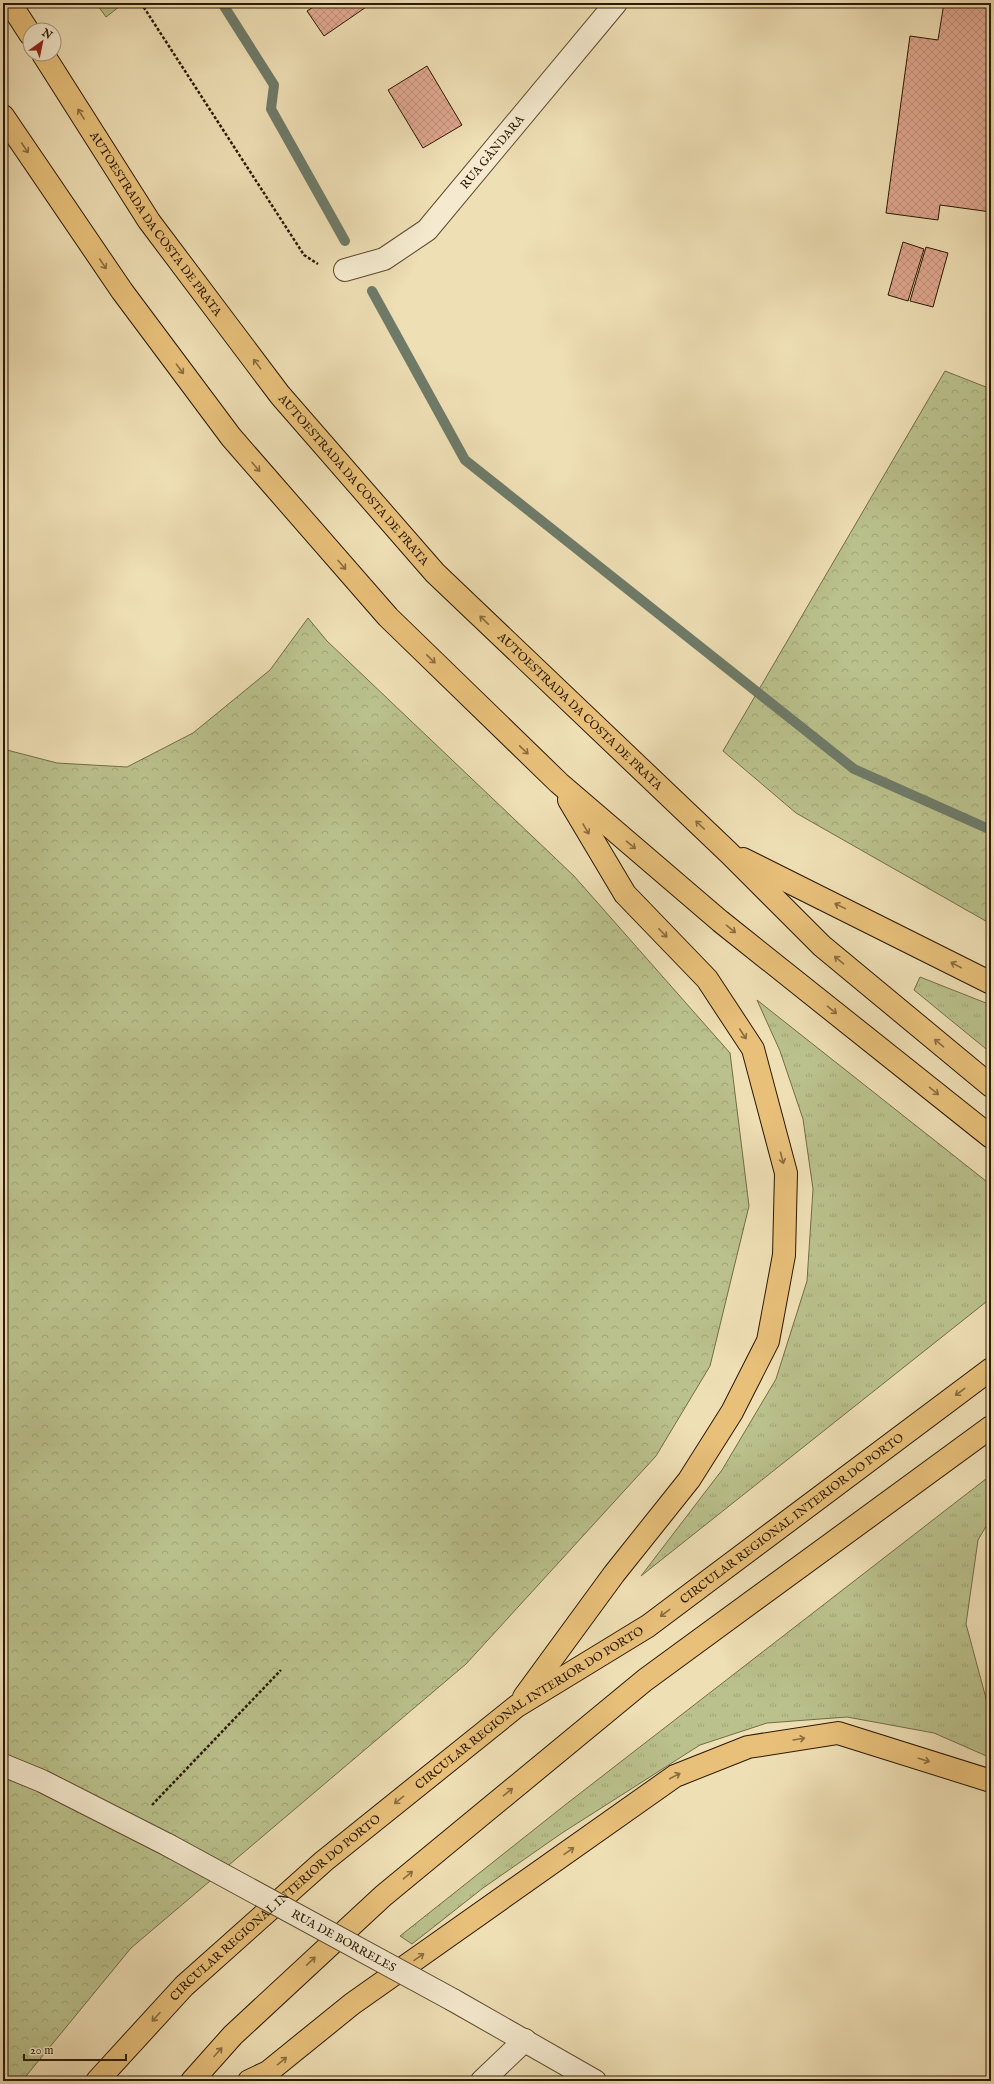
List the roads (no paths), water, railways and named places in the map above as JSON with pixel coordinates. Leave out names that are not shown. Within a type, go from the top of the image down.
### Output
[{"type":"highway","points":[[10,3],[22,22]]},
{"type":"highway","name":"AUTOESTRADA DA COSTA DE PRATA","points":[[48,62],[149,221],[280,395],[435,574],[728,852],[822,946],[991,1086]]},
{"type":"highway","points":[[3,116],[122,291],[231,437],[388,618],[559,783],[720,921],[991,1137]]},
{"type":"highway","points":[[517,1706],[614,1574],[689,1480],[732,1412],[768,1341],[784,1255],[786,1173],[753,1049],[708,979],[625,894],[559,783]]},
{"type":"highway","points":[[728,852],[991,982]]},
{"type":"highway","name":"CIRCULAR REGIONAL INTERIOR DO PORTO","points":[[97,2081],[184,1986],[324,1861],[517,1706],[648,1626],[991,1369]]},
{"type":"highway","points":[[192,2081],[233,2035],[383,1896],[645,1680],[991,1427]]},
{"type":"highway","points":[[249,2081],[268,2072],[352,2004],[675,1776],[748,1747],[838,1733],[991,1781]]},
{"type":"street","name":"RUA GÂNDARA","points":[[345,270],[384,259],[427,230],[616,3]]},
{"type":"street","name":"RUA DE BORRELES","points":[[3,1765],[42,1781],[168,1845],[453,2000],[595,2081]]},
{"type":"street","points":[[482,2081],[525,2040]]},
{"type":"waterway","points":[[222,3],[274,85],[271,109],[345,241]]},
{"type":"waterway","points":[[372,291],[465,460],[854,769],[991,830]]}]
